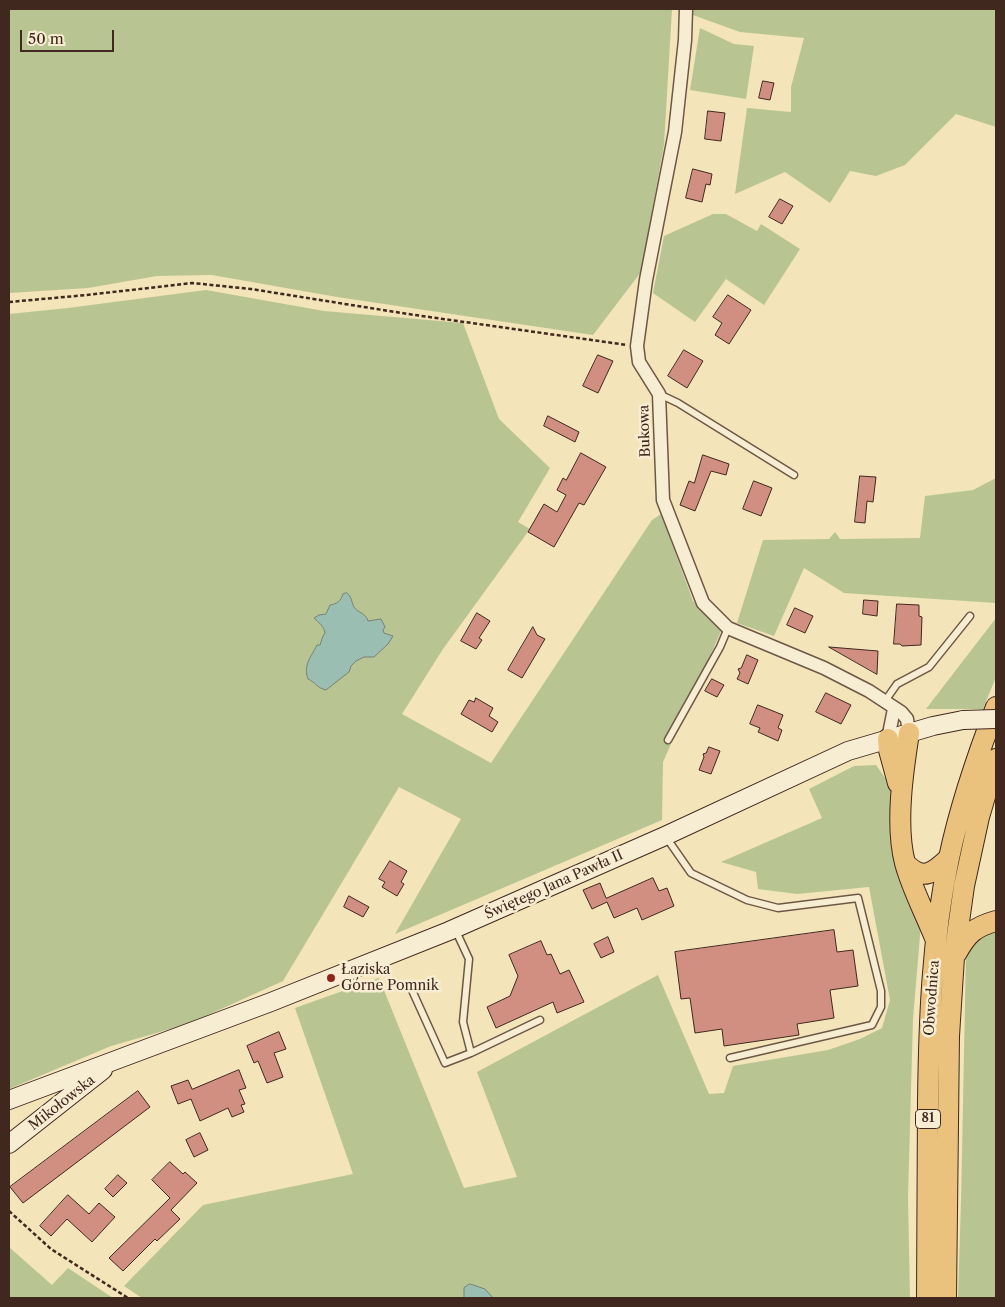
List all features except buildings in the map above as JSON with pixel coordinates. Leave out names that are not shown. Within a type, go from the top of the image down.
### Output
[{"type":"main road","name":"Obwodnica","points":[[927,1298],[929,1030],[936,940],[949,858],[963,803],[983,740],[996,707]]},
{"type":"main road","points":[[909,733],[902,798],[901,843],[913,889],[936,940]]},
{"type":"main road","points":[[888,739],[889,750],[902,798]]},
{"type":"main road","name":"Obwodnica","points":[[946,1298],[949,1036],[954,958],[964,886],[979,817],[996,759]]},
{"type":"main road","points":[[905,863],[913,871],[926,874],[935,871],[949,858]]},
{"type":"main road","points":[[964,886],[972,906],[980,915],[995,922]]},
{"type":"main road","points":[[954,958],[966,937],[979,926],[995,922]]},
{"type":"street","name":"Bukowa","points":[[686,9],[685,40],[674,132],[646,280],[637,346],[639,362],[659,394],[663,500],[703,603],[728,628],[824,668],[869,691],[901,712],[907,719],[909,733]]},
{"type":"street","points":[[888,739],[889,705]]},
{"type":"street","name":"Świętego Jana Pawła II","points":[[9,1100],[271,1002],[454,928],[665,836],[848,751],[909,733],[963,720],[996,718]]},
{"type":"street","name":"Mikołowska","points":[[9,1144],[114,1062]]},
{"type":"lane","points":[[659,394],[678,403],[794,475]]},
{"type":"lane","points":[[889,705],[897,684],[929,667],[970,616]]},
{"type":"lane","points":[[668,740],[728,628]]},
{"type":"lane","points":[[665,836],[691,873],[747,900],[778,908],[858,898],[881,991],[880,1007],[872,1025],[730,1058]]},
{"type":"lane","points":[[454,928],[459,934],[469,959],[463,1022],[471,1053]]},
{"type":"lane","points":[[411,988],[444,1063],[471,1053],[540,1020]]},
{"type":"path","points":[[9,302],[192,283],[251,289],[408,314],[637,346]]},
{"type":"path","points":[[9,1211],[51,1249],[128,1298]]},
{"type":"green space","points":[[9,9],[672,9],[664,145],[641,272],[593,335],[337,297],[212,275],[157,276],[88,288],[9,293]]},
{"type":"green space","points":[[691,9],[996,9],[996,127],[956,114],[905,165],[876,176],[850,171],[830,203],[785,172],[735,194],[747,108],[791,112],[791,87],[804,38],[740,32],[690,14]]},
{"type":"green space","points":[[700,28],[734,44],[754,46],[746,99],[690,90]]},
{"type":"green space","points":[[713,214],[726,214],[757,231],[761,224],[800,249],[764,305],[726,279],[695,322],[653,293],[664,236]]},
{"type":"green space","points":[[206,290],[324,311],[463,323],[499,419],[550,468],[518,522],[530,529],[443,649],[402,714],[491,763],[652,520],[661,514],[693,601],[721,631],[663,762],[662,820],[395,934],[461,819],[399,787],[283,981],[188,1024],[111,1046],[9,1089],[9,314]]},
{"type":"green space","points":[[996,478],[996,603],[844,593],[804,568],[774,636],[737,623],[763,540],[829,539],[835,532],[840,539],[920,538],[925,496],[973,490]]},
{"type":"green space","points":[[996,618],[996,677],[983,709],[926,709]]},
{"type":"green space","points":[[876,765],[893,789],[921,924],[913,1019],[908,1197],[910,1298],[142,1298],[124,1286],[203,1205],[353,1174],[295,1008],[379,978],[464,1188],[517,1177],[477,1072],[658,975],[709,1094],[724,1093],[733,1066],[828,1050],[860,1039],[882,1028],[890,1000],[869,887],[797,894],[758,889],[756,872],[721,862],[822,818],[809,789],[854,766]]},
{"type":"green space","points":[[996,933],[996,1298],[958,1298],[966,953],[978,939]]},
{"type":"green space","points":[[9,1247],[52,1285],[68,1268],[113,1298],[9,1298]]},
{"type":"water","points":[[347,593],[354,607],[366,616],[368,621],[381,619],[385,627],[384,633],[393,636],[388,644],[374,657],[364,657],[356,661],[351,666],[349,672],[326,690],[308,679],[306,669],[308,661],[317,645],[320,645],[325,633],[322,626],[314,618],[326,614],[330,605],[338,602],[343,594]]},
{"type":"water","points":[[470,1284],[485,1289],[493,1298],[464,1298],[464,1288]]},
{"type":"place","name":"Łaziska Górne Pomnik","points":[[331,978]]}]
